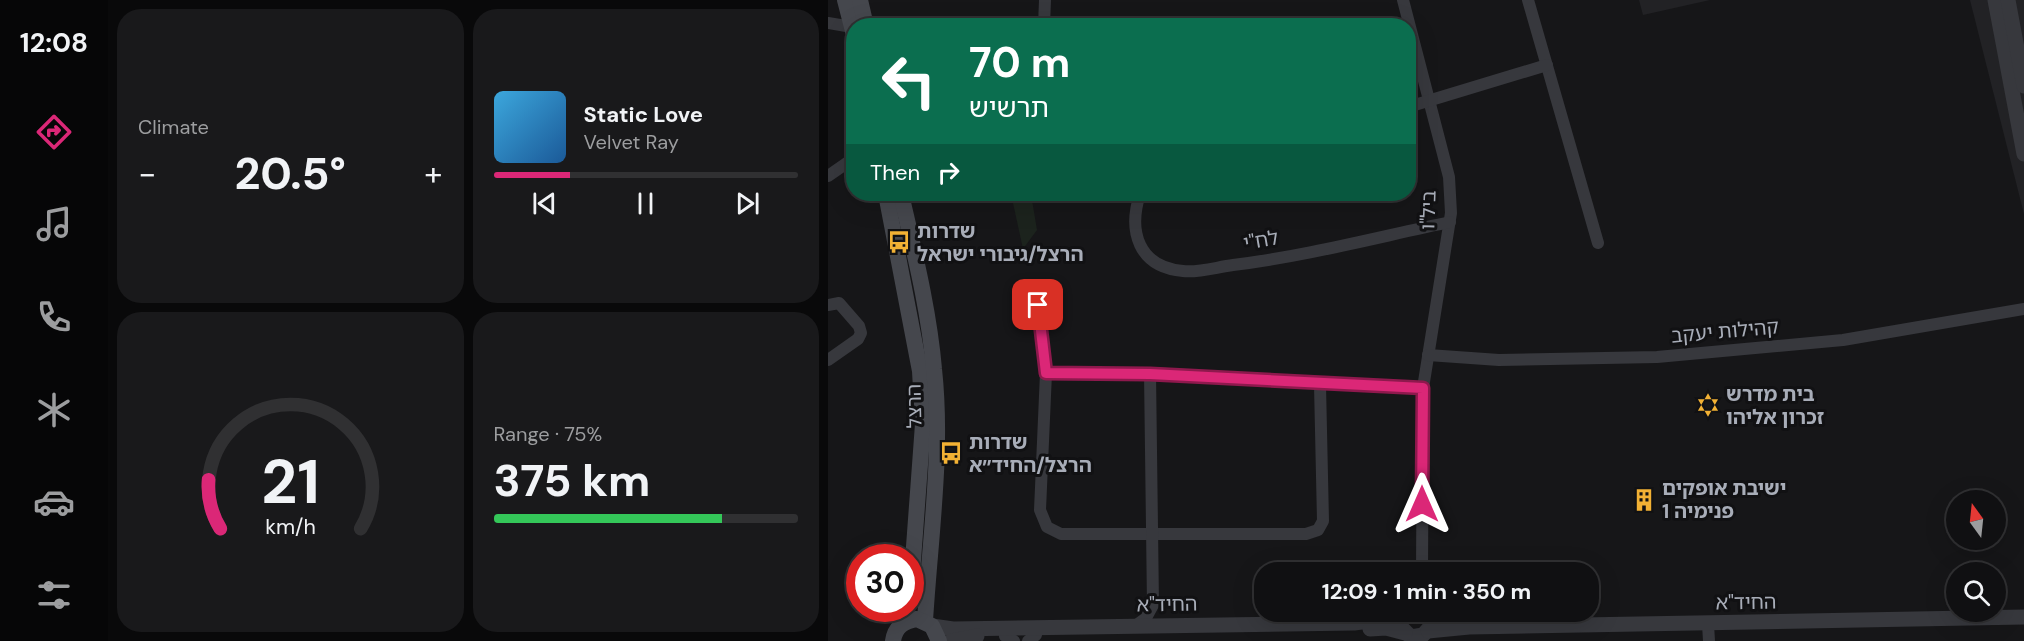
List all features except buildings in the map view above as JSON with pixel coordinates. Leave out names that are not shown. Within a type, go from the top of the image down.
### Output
[{"type":"main road","points":[[845,0],[852,18]]},
{"type":"main road","points":[[858,18],[860,0]]},
{"type":"main road","name":"הרצל","points":[[887,201],[920,371],[923,424],[914,544]]},
{"type":"main road","name":"הרצל","points":[[902,201],[928,320],[935,370],[937,424],[923,623]]},
{"type":"main road","points":[[893,641],[897,628],[923,623]]},
{"type":"street","points":[[1044,18],[1045,0]]},
{"type":"street","name":"ביל\"ו","points":[[1403,0],[1408,18]]},
{"type":"street","points":[[1528,0],[1598,243]]},
{"type":"street","points":[[1995,0],[2024,154]]},
{"type":"street","points":[[2008,0],[2024,86]]},
{"type":"street","points":[[828,23],[846,27]]},
{"type":"street","name":"ביל\"ו","points":[[1416,50],[1449,177],[1450,222],[1423,388],[1422,562]]},
{"type":"street","points":[[1416,105],[1547,65]]},
{"type":"street","points":[[828,176],[846,164]]},
{"type":"street","name":"לח\"י","points":[[1138,201],[1134,213],[1134,231],[1139,245],[1150,258],[1166,267],[1184,271],[1254,262],[1450,222]]},
{"type":"street","points":[[828,304],[839,303],[859,326],[861,333],[858,339],[828,360]]},
{"type":"street","points":[[1038,305],[1046,373],[1040,510],[1047,527],[1061,534],[1306,534],[1318,530],[1323,521],[1320,385]]},
{"type":"street","name":"קהילות יעקב","points":[[1428,355],[1499,360],[1657,357],[1843,340],[2024,309]]},
{"type":"street","points":[[1046,373],[1150,374],[1320,385],[1423,388]]},
{"type":"street","points":[[1135,626],[1146,618],[1153,604],[1150,374]]},
{"type":"street","points":[[1153,604],[1166,625]]},
{"type":"street","name":"החיד\"א","points":[[951,641],[973,637],[1032,638],[1379,628],[1419,637],[1428,627],[1449,624],[1469,627],[2024,617]]},
{"type":"street","name":"החיד\"א","points":[[923,623],[953,629],[1366,622]]},
{"type":"street","points":[[1400,622],[1407,636]]},
{"type":"street","points":[[1708,624],[1709,641]]},
{"type":"shaded area","points":[[1639,0],[1710,0],[1643,15]]},
{"type":"shaded area","points":[[1970,0],[2024,0],[2024,214]]},
{"type":"shaded area","points":[[1013,201],[1032,201],[1037,230],[1023,249]]},
{"type":"place","name":"שדרות הרצל/גיבורי ישראל","points":[[899,242]]},
{"type":"place","name":"בית מדרש זכרון אליהו","points":[[1708,405]]},
{"type":"place","name":"שדרות הרצל/החיד״א","points":[[951,453]]},
{"type":"place","name":"ישיבת אופקים פנימיה 1","points":[[1644,500]]},
{"type":"route","points":[[1038,305],[1046,373],[1150,374],[1320,385],[1423,388],[1422,504]]}]
